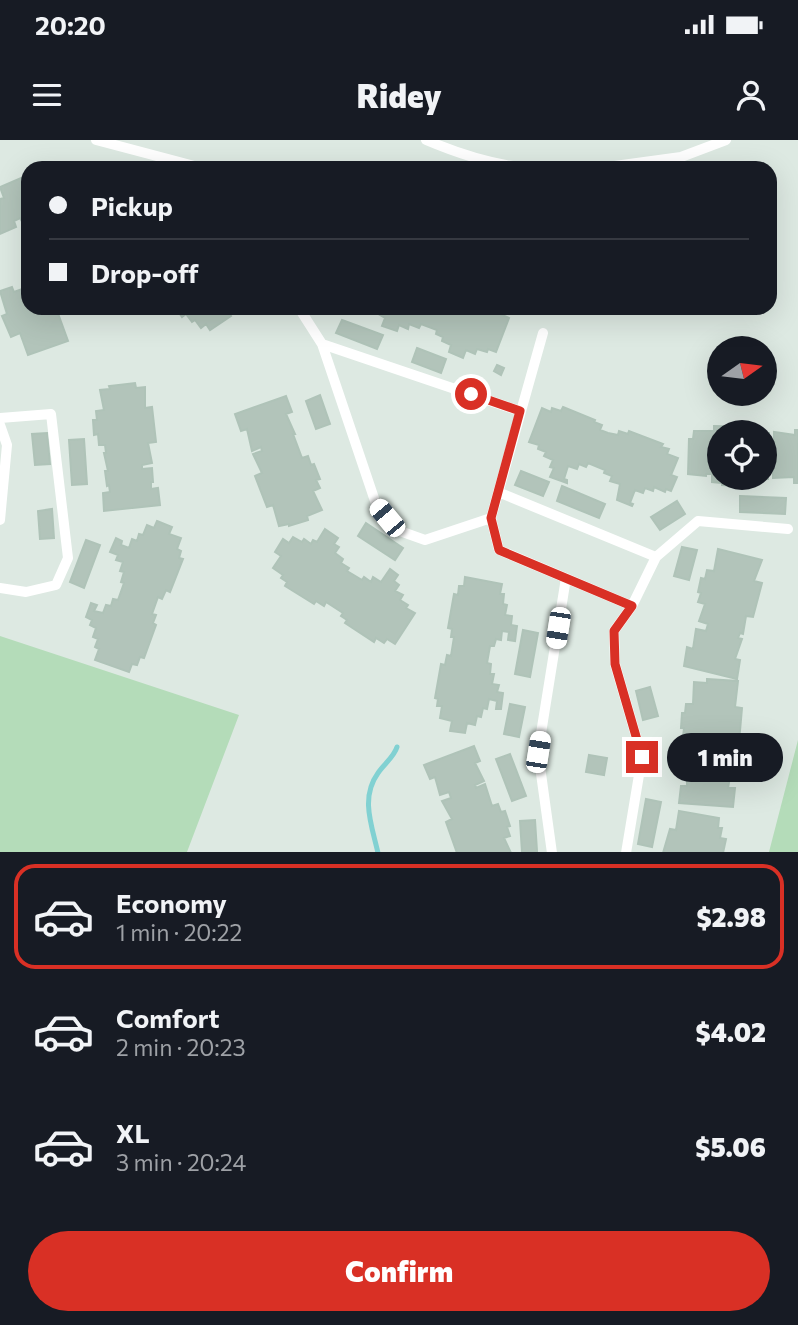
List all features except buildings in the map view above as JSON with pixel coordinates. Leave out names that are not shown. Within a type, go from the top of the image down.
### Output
[{"type":"lane","points":[[96,140],[176,161]]},
{"type":"lane","points":[[652,161],[681,157],[726,140]]},
{"type":"lane","points":[[430,141],[455,152],[488,161]]},
{"type":"lane","points":[[303,315],[322,344],[377,506],[397,530],[425,540],[491,518]]},
{"type":"lane","points":[[543,333],[491,518],[499,550],[632,606]]},
{"type":"lane","points":[[322,344],[520,411]]},
{"type":"lane","points":[[0,418],[51,414],[68,558],[56,585],[26,592],[0,588]]},
{"type":"lane","points":[[0,425],[7,445],[0,520]]},
{"type":"lane","points":[[498,492],[656,557]]},
{"type":"lane","points":[[626,852],[642,757],[615,664],[614,631],[632,606],[656,557],[698,520],[788,529]]},
{"type":"lane","points":[[551,852],[538,752],[566,578]]},
{"type":"green space","points":[[0,636],[239,715],[187,852],[0,852]]},
{"type":"green space","points":[[798,740],[798,852],[769,852]]},
{"type":"waterway","points":[[378,852],[369,812],[370,792],[378,773],[397,747]]},
{"type":"route","points":[[471,394],[520,411],[491,518],[499,550],[632,606],[614,631],[615,664],[642,757]]}]
